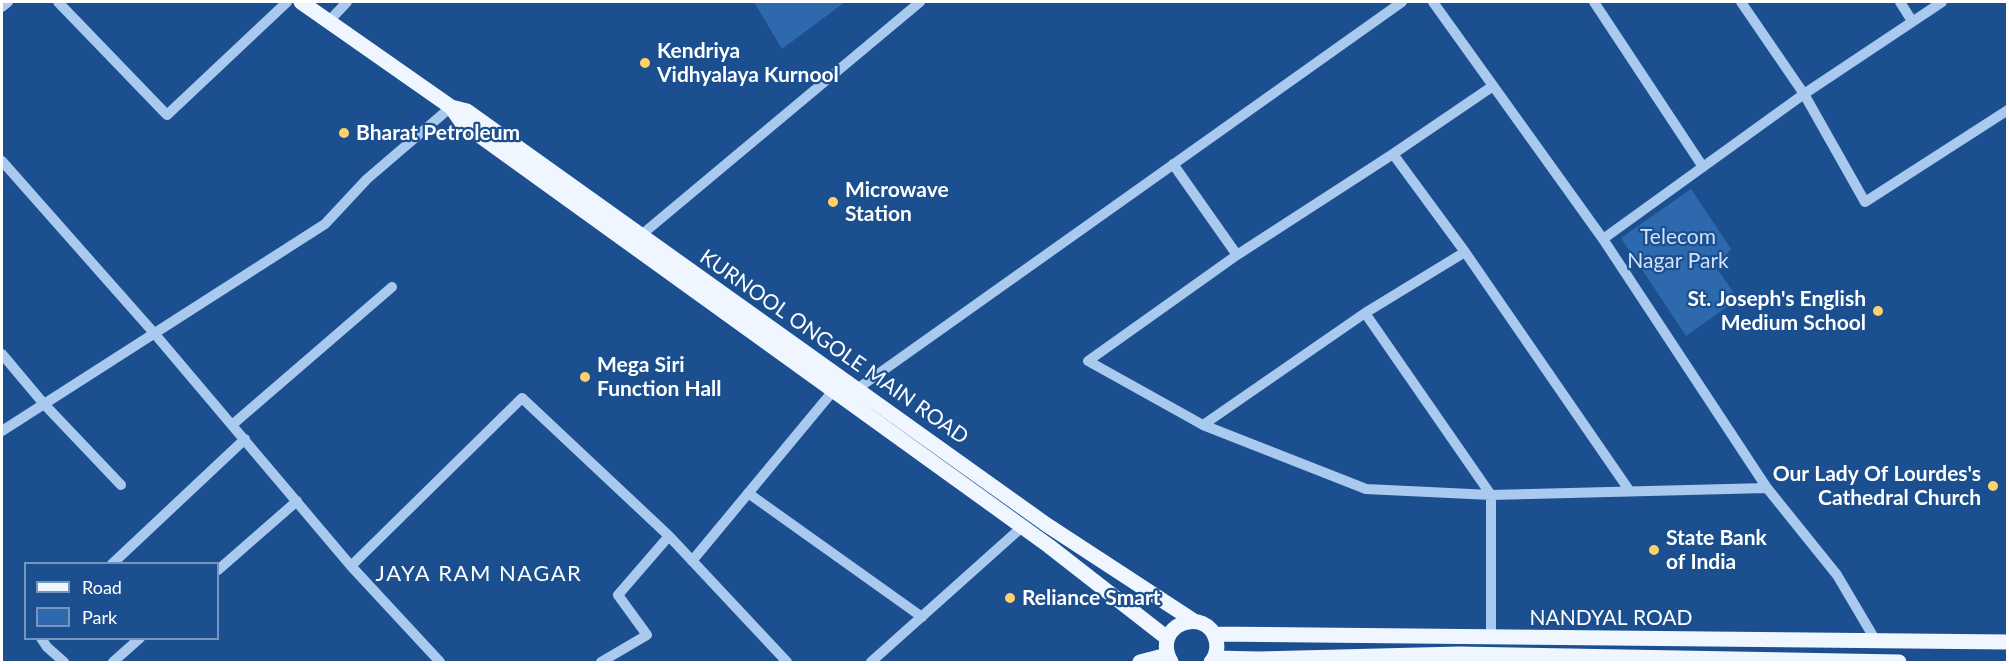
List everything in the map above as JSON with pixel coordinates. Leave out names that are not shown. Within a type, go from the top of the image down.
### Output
[{"type":"main road","name":"KURNOOL ONGOLE MAIN ROAD","points":[[301,2],[330,20],[451,107],[462,123],[1022,527],[1167,638]]},
{"type":"main road","name":"KURNOOL ONGOLE MAIN ROAD","points":[[451,107],[467,111],[1047,525],[1194,621],[1202,623],[1214,634]]},
{"type":"main road","points":[[1140,663],[1169,659],[1166,646],[1167,638],[1172,630],[1186,621],[1194,621]]},
{"type":"main road","points":[[1212,660],[1216,642],[1214,634]]},
{"type":"main road","name":"NANDYAL ROAD","points":[[1214,634],[2007,642]]},
{"type":"main road","name":"NANDYAL ROAD","points":[[1212,660],[1459,658],[1899,663]]},
{"type":"street","points":[[2,7],[8,2]]},
{"type":"street","points":[[58,2],[167,115],[287,2]]},
{"type":"street","points":[[330,20],[347,2]]},
{"type":"street","points":[[640,236],[921,2]]},
{"type":"street","points":[[857,389],[1402,2]]},
{"type":"street","points":[[1433,2],[1603,239],[1767,488],[1837,575],[1876,641]]},
{"type":"street","points":[[1594,2],[1703,167]]},
{"type":"street","points":[[1741,2],[1804,94],[1865,202],[2007,110]]},
{"type":"street","points":[[1900,2],[1912,21]]},
{"type":"street","points":[[1603,239],[1804,94],[1942,2]]},
{"type":"street","points":[[1493,86],[1237,255],[1088,362],[1203,425],[1366,489],[1491,495],[1767,488]]},
{"type":"street","points":[[2,431],[325,224],[367,178],[451,107]]},
{"type":"street","points":[[1393,154],[1465,252],[1629,490]]},
{"type":"street","points":[[2,161],[154,333],[351,566],[440,663]]},
{"type":"street","points":[[1173,164],[1237,255]]},
{"type":"street","points":[[1203,425],[1365,314],[1465,252]]},
{"type":"street","points":[[232,425],[392,287]]},
{"type":"street","points":[[1365,314],[1491,495],[1491,638]]},
{"type":"street","points":[[2,354],[44,404],[122,485]]},
{"type":"street","points":[[692,561],[833,391]]},
{"type":"street","points":[[351,566],[522,398],[669,536],[787,663]]},
{"type":"street","points":[[114,562],[245,439]]},
{"type":"street","points":[[748,494],[921,617]]},
{"type":"street","points":[[219,569],[297,501]]},
{"type":"street","points":[[871,663],[1022,527]]},
{"type":"street","points":[[601,663],[647,634],[618,595],[669,536]]},
{"type":"street","points":[[42,640],[64,663]]},
{"type":"street","points":[[113,663],[139,640]]},
{"type":"green space","points":[[754,2],[845,2],[782,49]]},
{"type":"green space","name":"Telecom Nagar Park","points":[[1691,189],[1731,249],[1716,267],[1738,299],[1686,336],[1621,238]]},
{"type":"place","name":"Kendriya Vidhyalaya Kurnool","points":[[645,63]]},
{"type":"place","name":"Bharat Petroleum","points":[[344,133]]},
{"type":"place","name":"Microwave Station","points":[[833,202]]},
{"type":"place","name":"St. Joseph's English Medium School","points":[[1878,311]]},
{"type":"place","name":"Mega Siri Function Hall","points":[[585,377]]},
{"type":"place","name":"Our Lady Of Lourdes's Cathedral Church","points":[[1993,486]]},
{"type":"place","name":"State Bank of India","points":[[1654,550]]},
{"type":"place","name":"Reliance Smart","points":[[1010,598]]},
{"type":"district","name":"JAYA RAM NAGAR","points":[[479,574]]}]
